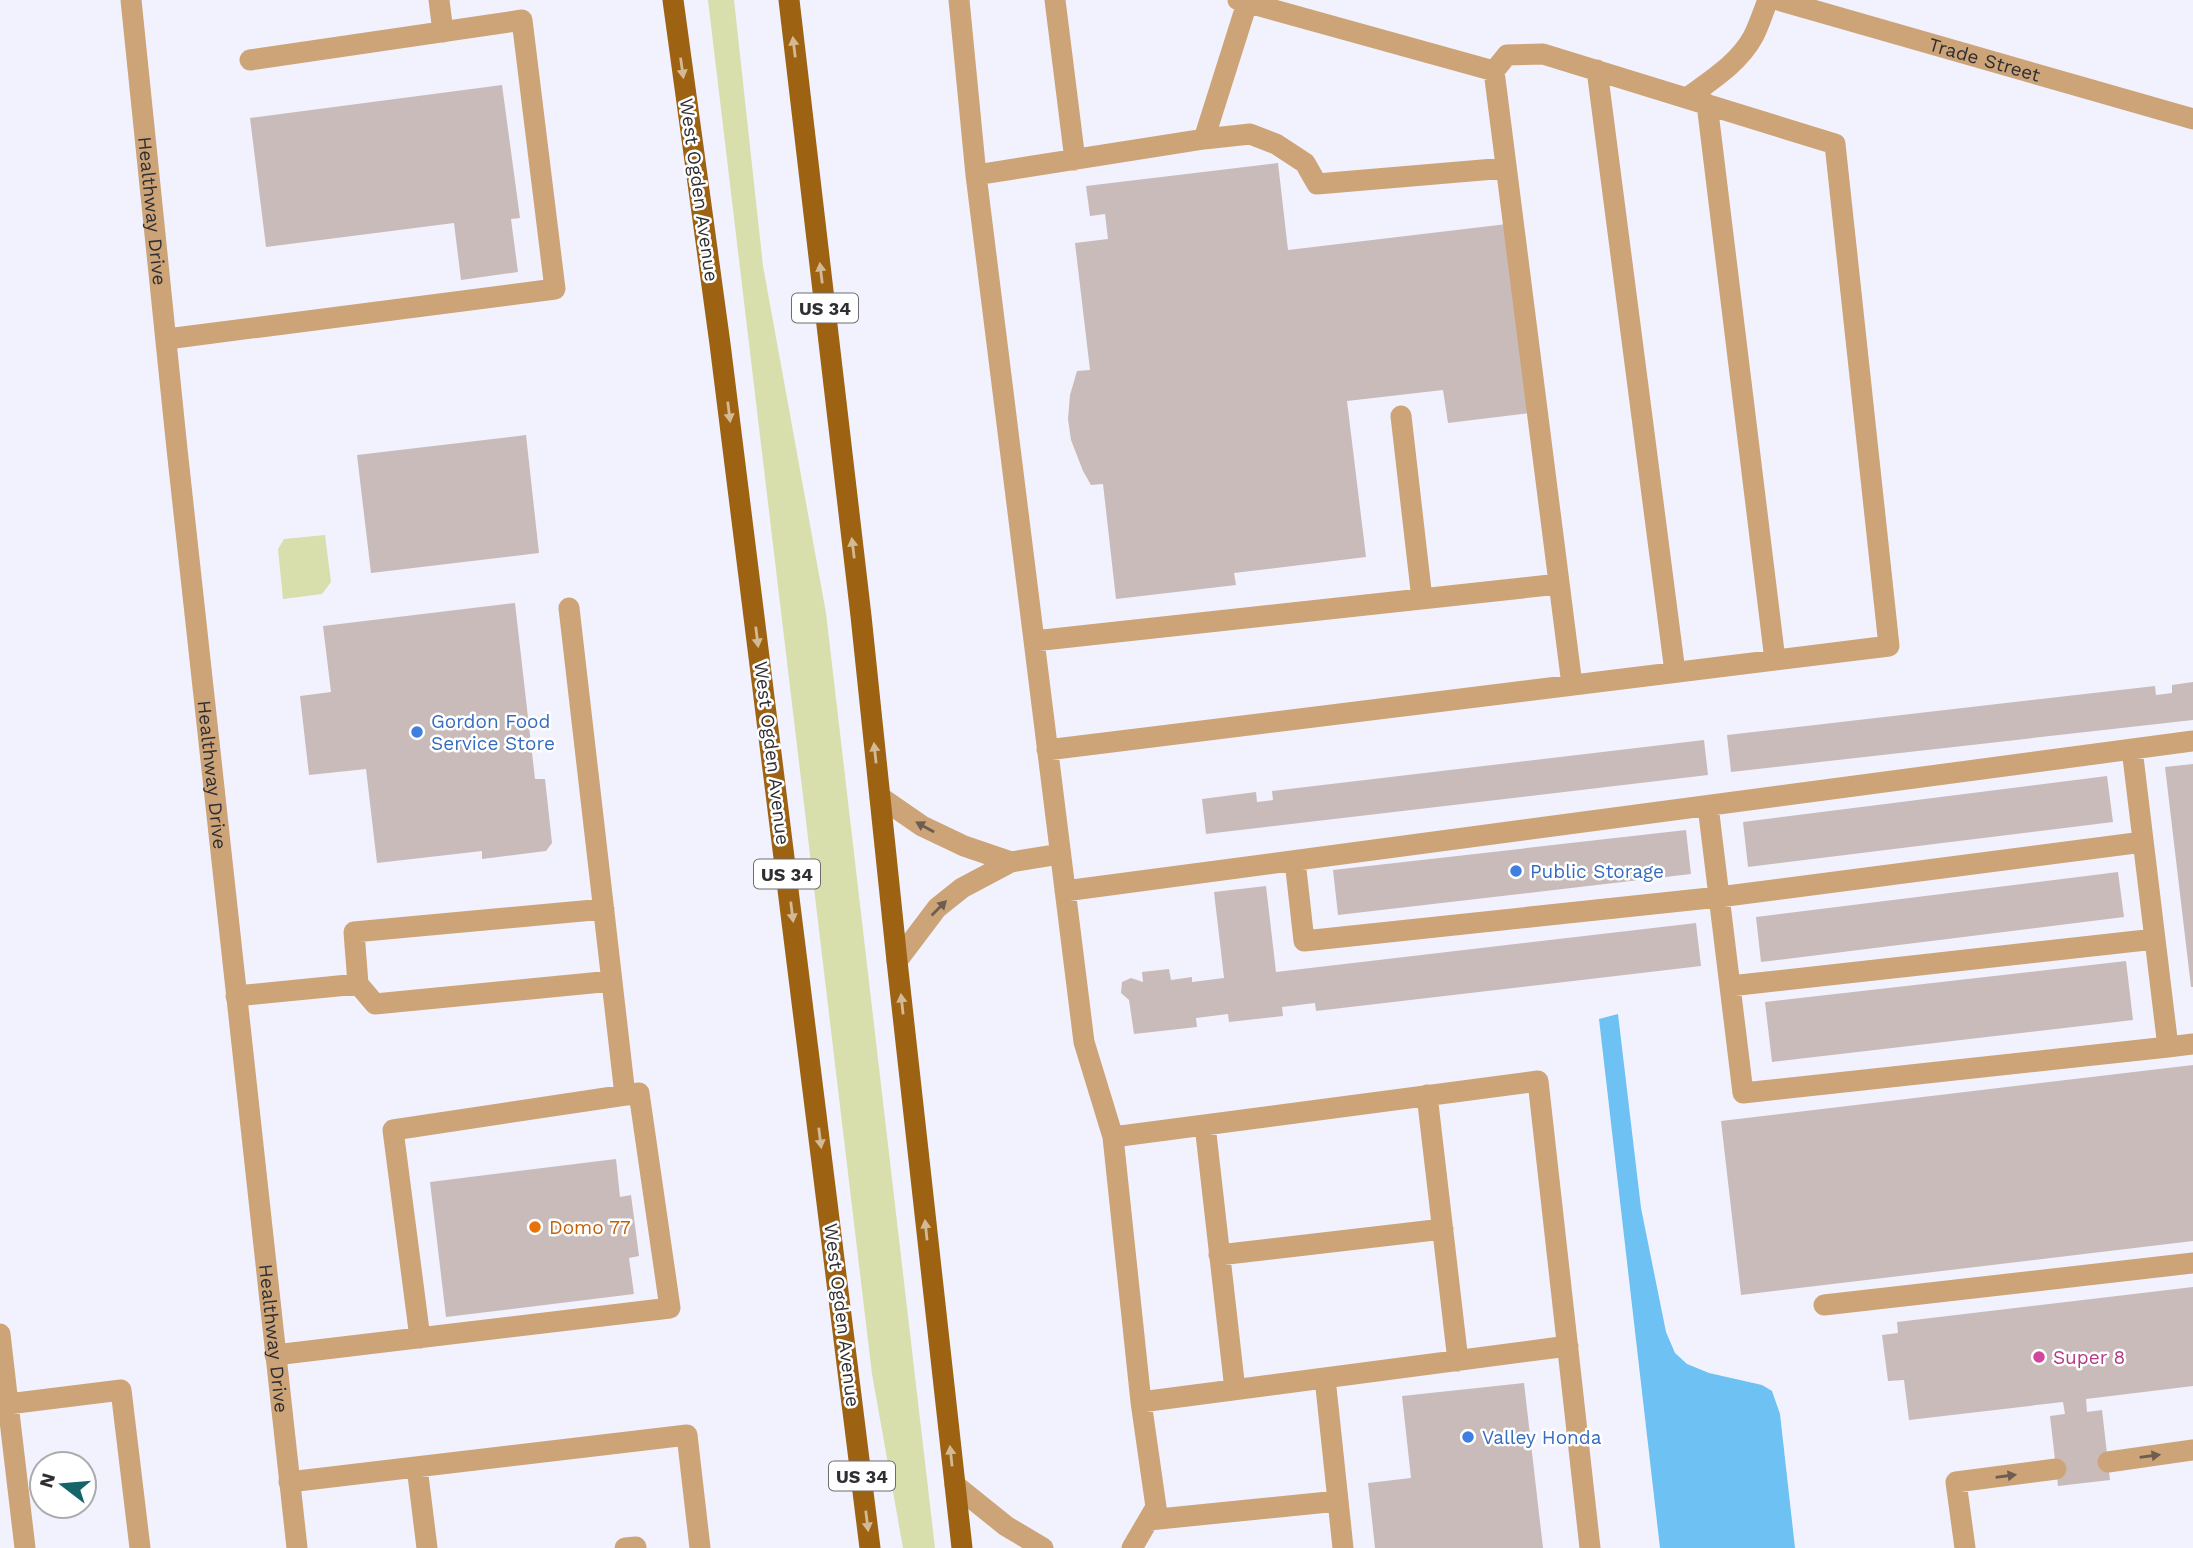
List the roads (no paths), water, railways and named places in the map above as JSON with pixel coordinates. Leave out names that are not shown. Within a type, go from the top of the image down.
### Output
[{"type":"main road","name":"West Ogden Avenue","points":[[673,0],[720,344],[870,1548]]},
{"type":"main road","name":"US 34","points":[[789,0],[861,616],[962,1548]]},
{"type":"street","name":"Healthway Drive","points":[[131,0],[297,1548]]},
{"type":"street","points":[[439,0],[443,32]]},
{"type":"street","points":[[959,0],[976,175],[1084,1042],[1113,1137],[1141,1402],[1156,1507],[1132,1548]]},
{"type":"street","points":[[1055,0],[1075,159]]},
{"type":"street","points":[[1697,101],[1744,50],[1754,35],[1768,0]]},
{"type":"street","name":"Trade Street","points":[[1778,0],[2193,119]]},
{"type":"street","points":[[1204,139],[1244,1],[1494,71]]},
{"type":"street","points":[[167,339],[555,289],[522,20],[250,60]]},
{"type":"street","points":[[1048,750],[1889,646],[1835,144],[1543,54],[1507,55],[1494,71],[1572,685]]},
{"type":"street","points":[[1597,70],[1675,672]]},
{"type":"street","points":[[1697,101],[1775,660]]},
{"type":"street","points":[[976,175],[1250,134],[1276,144],[1305,163],[1317,184],[1506,168]]},
{"type":"street","points":[[1401,416],[1422,599]]},
{"type":"street","points":[[1034,641],[1559,584]]},
{"type":"street","points":[[569,608],[625,1095]]},
{"type":"street","points":[[1065,891],[2193,741]]},
{"type":"street","points":[[2132,749],[2168,1047]]},
{"type":"street","points":[[880,797],[922,826],[964,846],[1011,862]]},
{"type":"street","points":[[1708,806],[1743,1093],[2193,1044]]},
{"type":"street","points":[[1295,861],[1304,941],[1719,897],[2143,842]]},
{"type":"street","points":[[897,961],[937,908],[962,888],[1011,862],[1060,854]]},
{"type":"street","points":[[604,909],[354,932],[358,984],[375,1004],[612,981]]},
{"type":"street","points":[[1730,986],[2155,939]]},
{"type":"street","points":[[236,996],[358,984]]},
{"type":"street","points":[[1113,1137],[1538,1081],[1590,1548]]},
{"type":"street","points":[[275,1355],[420,1338],[670,1308],[639,1093],[393,1130],[420,1338]]},
{"type":"street","points":[[1427,1095],[1458,1361]]},
{"type":"street","points":[[1205,1125],[1235,1390]]},
{"type":"street","points":[[1219,1255],[1443,1229]]},
{"type":"street","points":[[1824,1305],[2193,1263]]},
{"type":"street","points":[[0,1334],[25,1548]]},
{"type":"street","points":[[1141,1402],[1567,1346]]},
{"type":"street","points":[[1325,1378],[1343,1548]]},
{"type":"street","points":[[8,1404],[121,1390],[140,1548]]},
{"type":"street","points":[[289,1482],[687,1435],[700,1548]]},
{"type":"street","points":[[2108,1462],[2193,1450]]},
{"type":"street","points":[[417,1467],[427,1548]]},
{"type":"street","points":[[1965,1548],[1956,1482],[2056,1469]]},
{"type":"street","points":[[955,1485],[1006,1526],[1043,1548]]},
{"type":"street","points":[[1149,1520],[1338,1501]]},
{"type":"water","points":[[1618,1014],[1641,1208],[1666,1332],[1675,1353],[1687,1364],[1709,1373],[1762,1385],[1772,1391],[1780,1414],[1795,1548],[1660,1548],[1599,1019]]},
{"type":"place","name":"Gordon Food Service Store","points":[[417,732]]},
{"type":"place","name":"Public Storage","points":[[1516,871]]},
{"type":"place","name":"Domo 77","points":[[535,1227]]},
{"type":"place","name":"Super 8","points":[[2039,1357]]},
{"type":"place","name":"Valley Honda","points":[[1468,1437]]}]
